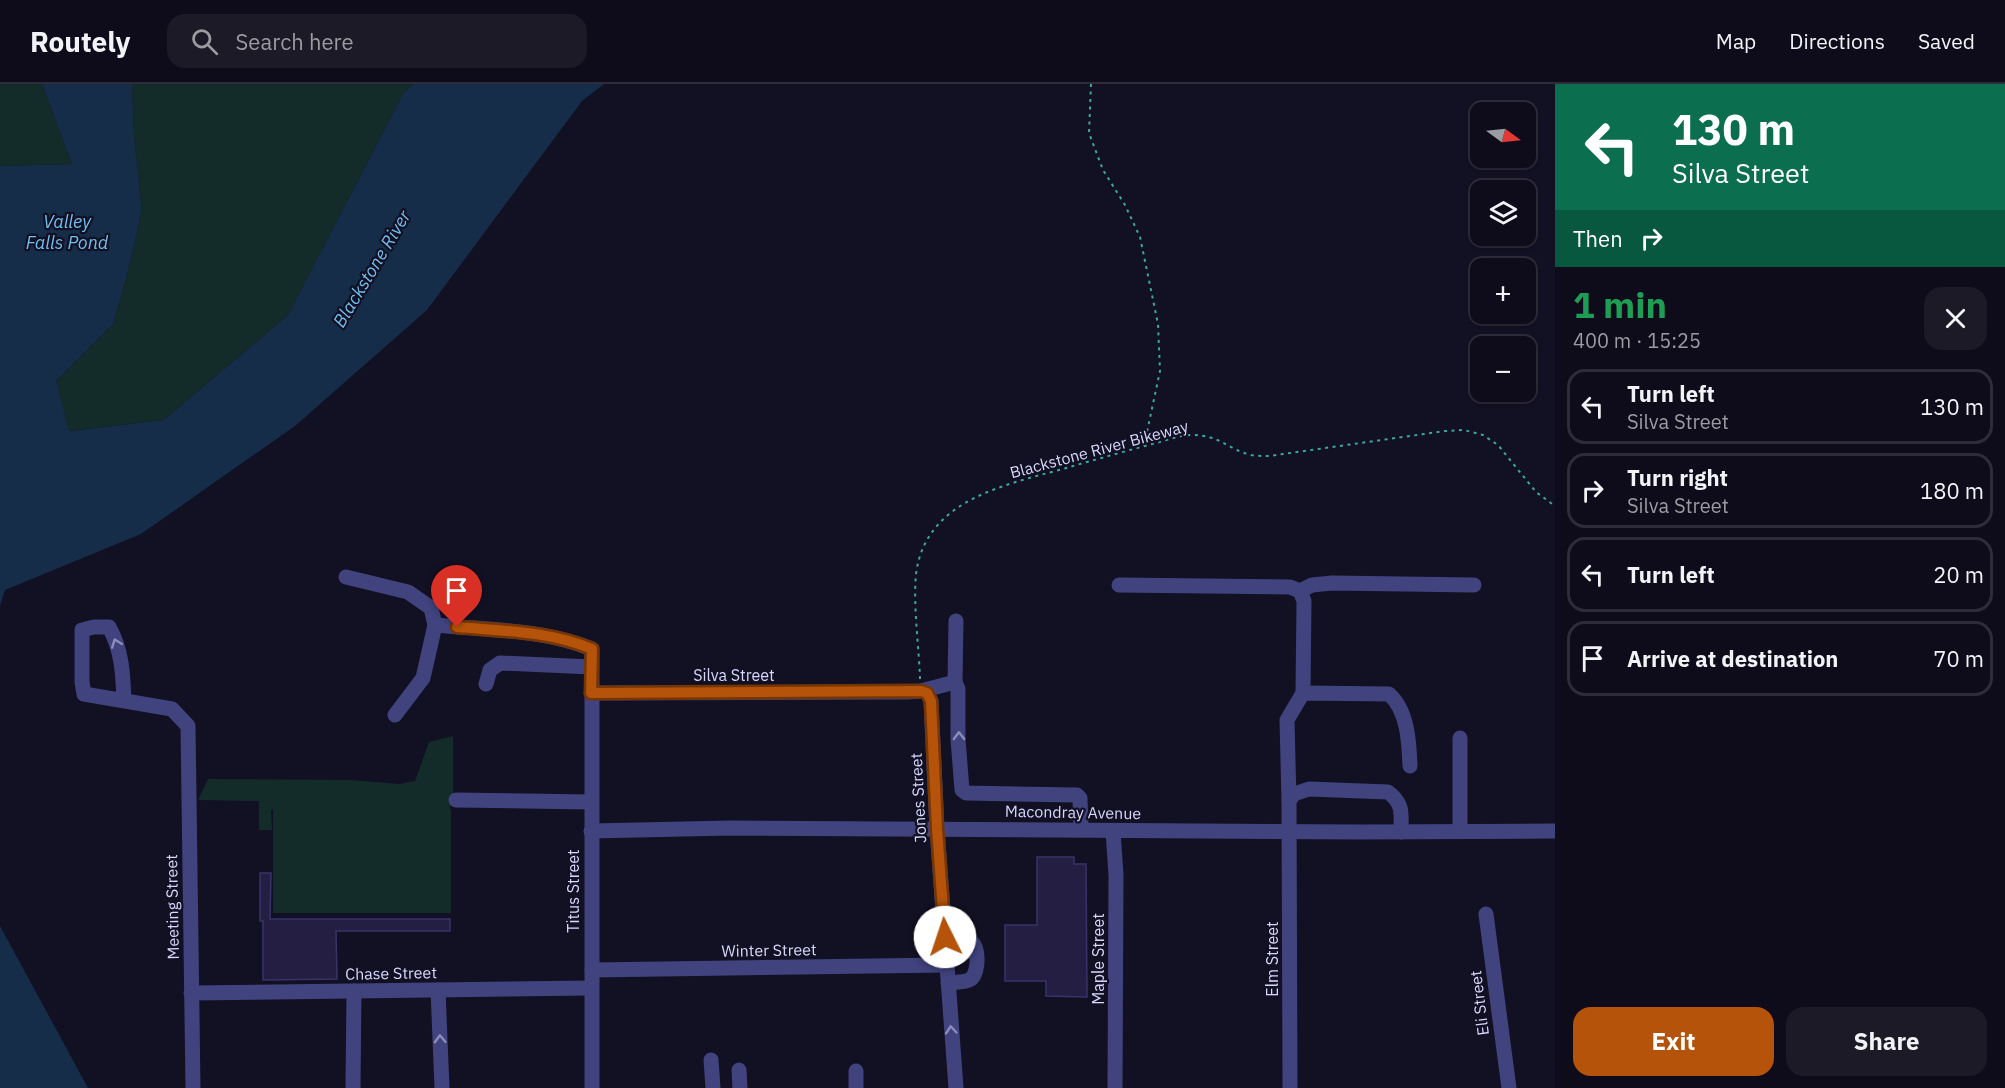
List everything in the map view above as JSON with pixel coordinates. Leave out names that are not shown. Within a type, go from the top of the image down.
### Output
[{"type":"street","points":[[346,577],[408,592],[431,608],[435,625],[423,678],[395,715]]},
{"type":"street","points":[[1300,591],[1312,585],[1332,583],[1474,585]]},
{"type":"street","points":[[1119,585],[1290,587],[1300,591],[1304,601],[1303,693],[1389,694],[1395,699],[1408,732],[1410,766]]},
{"type":"street","points":[[956,621],[955,682],[958,689],[958,739],[962,790],[966,793],[1077,795],[1080,798],[1081,830]]},
{"type":"street","points":[[435,625],[545,635],[568,639],[592,649],[591,693]]},
{"type":"street","points":[[109,627],[116,640],[122,663],[124,700],[84,694],[82,630],[109,627]]},
{"type":"street","points":[[486,684],[490,670],[500,663],[592,667]]},
{"type":"street","name":"Silva Street","points":[[591,693],[921,691],[955,682]]},
{"type":"street","name":"Jones Street","points":[[921,691],[927,693],[931,701],[937,829],[956,1088]]},
{"type":"street","name":"Titus Street","points":[[591,693],[592,1088]]},
{"type":"street","name":"Elm Street","points":[[1290,1088],[1290,831],[1287,720],[1303,693]]},
{"type":"street","name":"Meeting Street","points":[[124,700],[172,709],[188,726],[193,1088]]},
{"type":"street","points":[[1460,738],[1460,831]]},
{"type":"street","points":[[1289,801],[1294,794],[1309,789],[1388,792],[1397,799],[1401,807],[1401,832]]},
{"type":"street","points":[[456,800],[591,802]]},
{"type":"street","name":"Macondray Avenue","points":[[591,831],[730,828],[1555,831]]},
{"type":"street","name":"Maple Street","points":[[1113,831],[1116,875],[1115,1088]]},
{"type":"street","name":"Eli Street","points":[[1486,914],[1509,1088]]},
{"type":"street","points":[[945,940],[969,940],[977,953],[976,971],[973,977],[968,981],[948,983]]},
{"type":"street","name":"Winter Street","points":[[592,970],[946,965]]},
{"type":"street","name":"Chase Street","points":[[191,993],[591,988]]},
{"type":"street","points":[[438,990],[442,1088]]},
{"type":"street","points":[[353,1088],[354,991]]},
{"type":"street","points":[[711,1060],[713,1088]]},
{"type":"street","points":[[739,1070],[740,1088]]},
{"type":"street","points":[[856,1071],[856,1088]]},
{"type":"path","points":[[1091,84],[1089,133],[1103,170],[1125,205],[1140,237],[1158,324],[1160,370],[1144,446]]},
{"type":"path","name":"Blackstone River Bikeway","points":[[921,691],[916,574],[921,555],[931,535],[947,516],[963,502],[990,491],[1144,446],[1188,435],[1205,435],[1252,456],[1269,456],[1464,430],[1483,435],[1497,445],[1530,486],[1555,506]]},
{"type":"green space","points":[[0,84],[42,84],[72,164],[0,166]]},
{"type":"green space","points":[[132,84],[414,84],[404,92],[288,315],[164,420],[68,431],[56,381],[113,324],[142,210],[134,137]]},
{"type":"green space","points":[[453,736],[453,796],[450,809],[451,913],[273,913],[273,809],[271,810],[272,830],[259,830],[259,801],[198,800],[208,779],[350,780],[400,784],[415,781],[429,742]]},
{"type":"water","points":[[42,84],[132,84],[134,137],[142,210],[113,324],[56,381],[69,431],[164,420],[288,315],[404,92],[414,84],[604,84],[582,101],[427,310],[295,426],[141,534],[5,590],[0,606],[0,166],[72,164]]},
{"type":"water","points":[[0,926],[88,1088],[0,1088]]},
{"type":"building","points":[[1037,857],[1074,857],[1074,864],[1086,864],[1087,997],[1046,996],[1046,981],[1005,981],[1005,925],[1037,925]]},
{"type":"building","points":[[260,873],[271,873],[270,919],[450,919],[450,931],[336,931],[337,979],[263,980]]},
{"type":"route","points":[[457,627],[545,635],[568,639],[592,649],[591,693],[921,691],[927,693],[931,701],[945,937]]},
{"type":"water label","name":"Valley Falls Pond","points":[[67,232]]},
{"type":"water label","name":"Blackstone River","points":[[372,269]]}]
